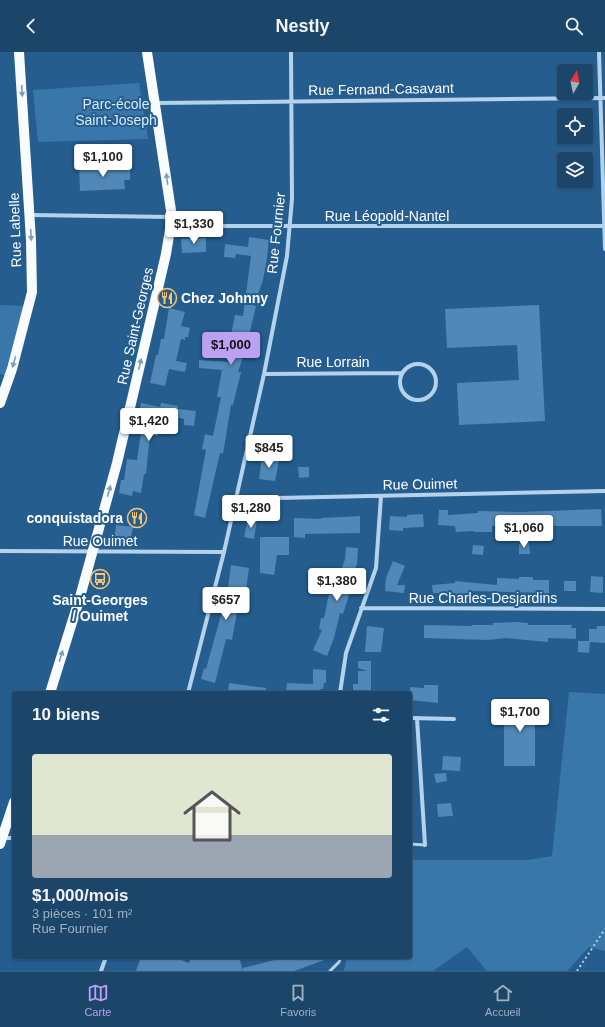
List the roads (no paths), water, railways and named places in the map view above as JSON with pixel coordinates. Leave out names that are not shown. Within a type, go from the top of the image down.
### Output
[{"type":"main road","name":"Rue Labelle","points":[[0,404],[12,369],[32,292],[30,215],[19,52]]},
{"type":"main road","name":"Rue Saint-Georges","points":[[51,691],[80,597],[122,441],[166,254],[172,217],[156,103],[147,52]]},
{"type":"main road","points":[[1,841],[12,808]]},
{"type":"street","name":"Rue Fournier","points":[[189,691],[236,499],[264,374],[287,256],[292,199],[290,52]]},
{"type":"street","points":[[599,52],[603,98],[605,249]]},
{"type":"street","name":"Rue Fernand-Casavant","points":[[156,103],[603,98]]},
{"type":"street","points":[[30,215],[172,217]]},
{"type":"street","name":"Rue Léopold-Nantel","points":[[172,217],[189,226],[605,226]]},
{"type":"street","name":"Rue Lorrain","points":[[417,364],[428,367],[433,371],[436,383],[432,394],[428,398],[416,401],[405,396],[399,385],[402,373],[406,368],[417,364]]},
{"type":"street","name":"Rue Lorrain","points":[[264,374],[402,373]]},
{"type":"street","name":"Rue Ouimet","points":[[236,499],[605,491]]},
{"type":"street","points":[[340,691],[346,653],[376,568],[381,496]]},
{"type":"street","name":"Rue Ouimet","points":[[0,550],[224,552]]},
{"type":"street","name":"Rue Charles-Desjardins","points":[[361,608],[605,609]]},
{"type":"street","points":[[412,718],[454,719]]},
{"type":"street","points":[[417,718],[426,845]]},
{"type":"street","points":[[1,841],[12,838]]},
{"type":"street","points":[[101,971],[105,959]]},
{"type":"lane","points":[[412,844],[426,845]]},
{"type":"lane","points":[[330,971],[340,959]]},
{"type":"place","name":"Chez Johnny","points":[[167,298]]},
{"type":"place","name":"conquistadora","points":[[137,518]]},
{"type":"place","name":"Saint-Georges / Ouimet","points":[[100,579]]},
{"type":"park label","name":"Parc-école Saint-Joseph","points":[[116,112]]}]
